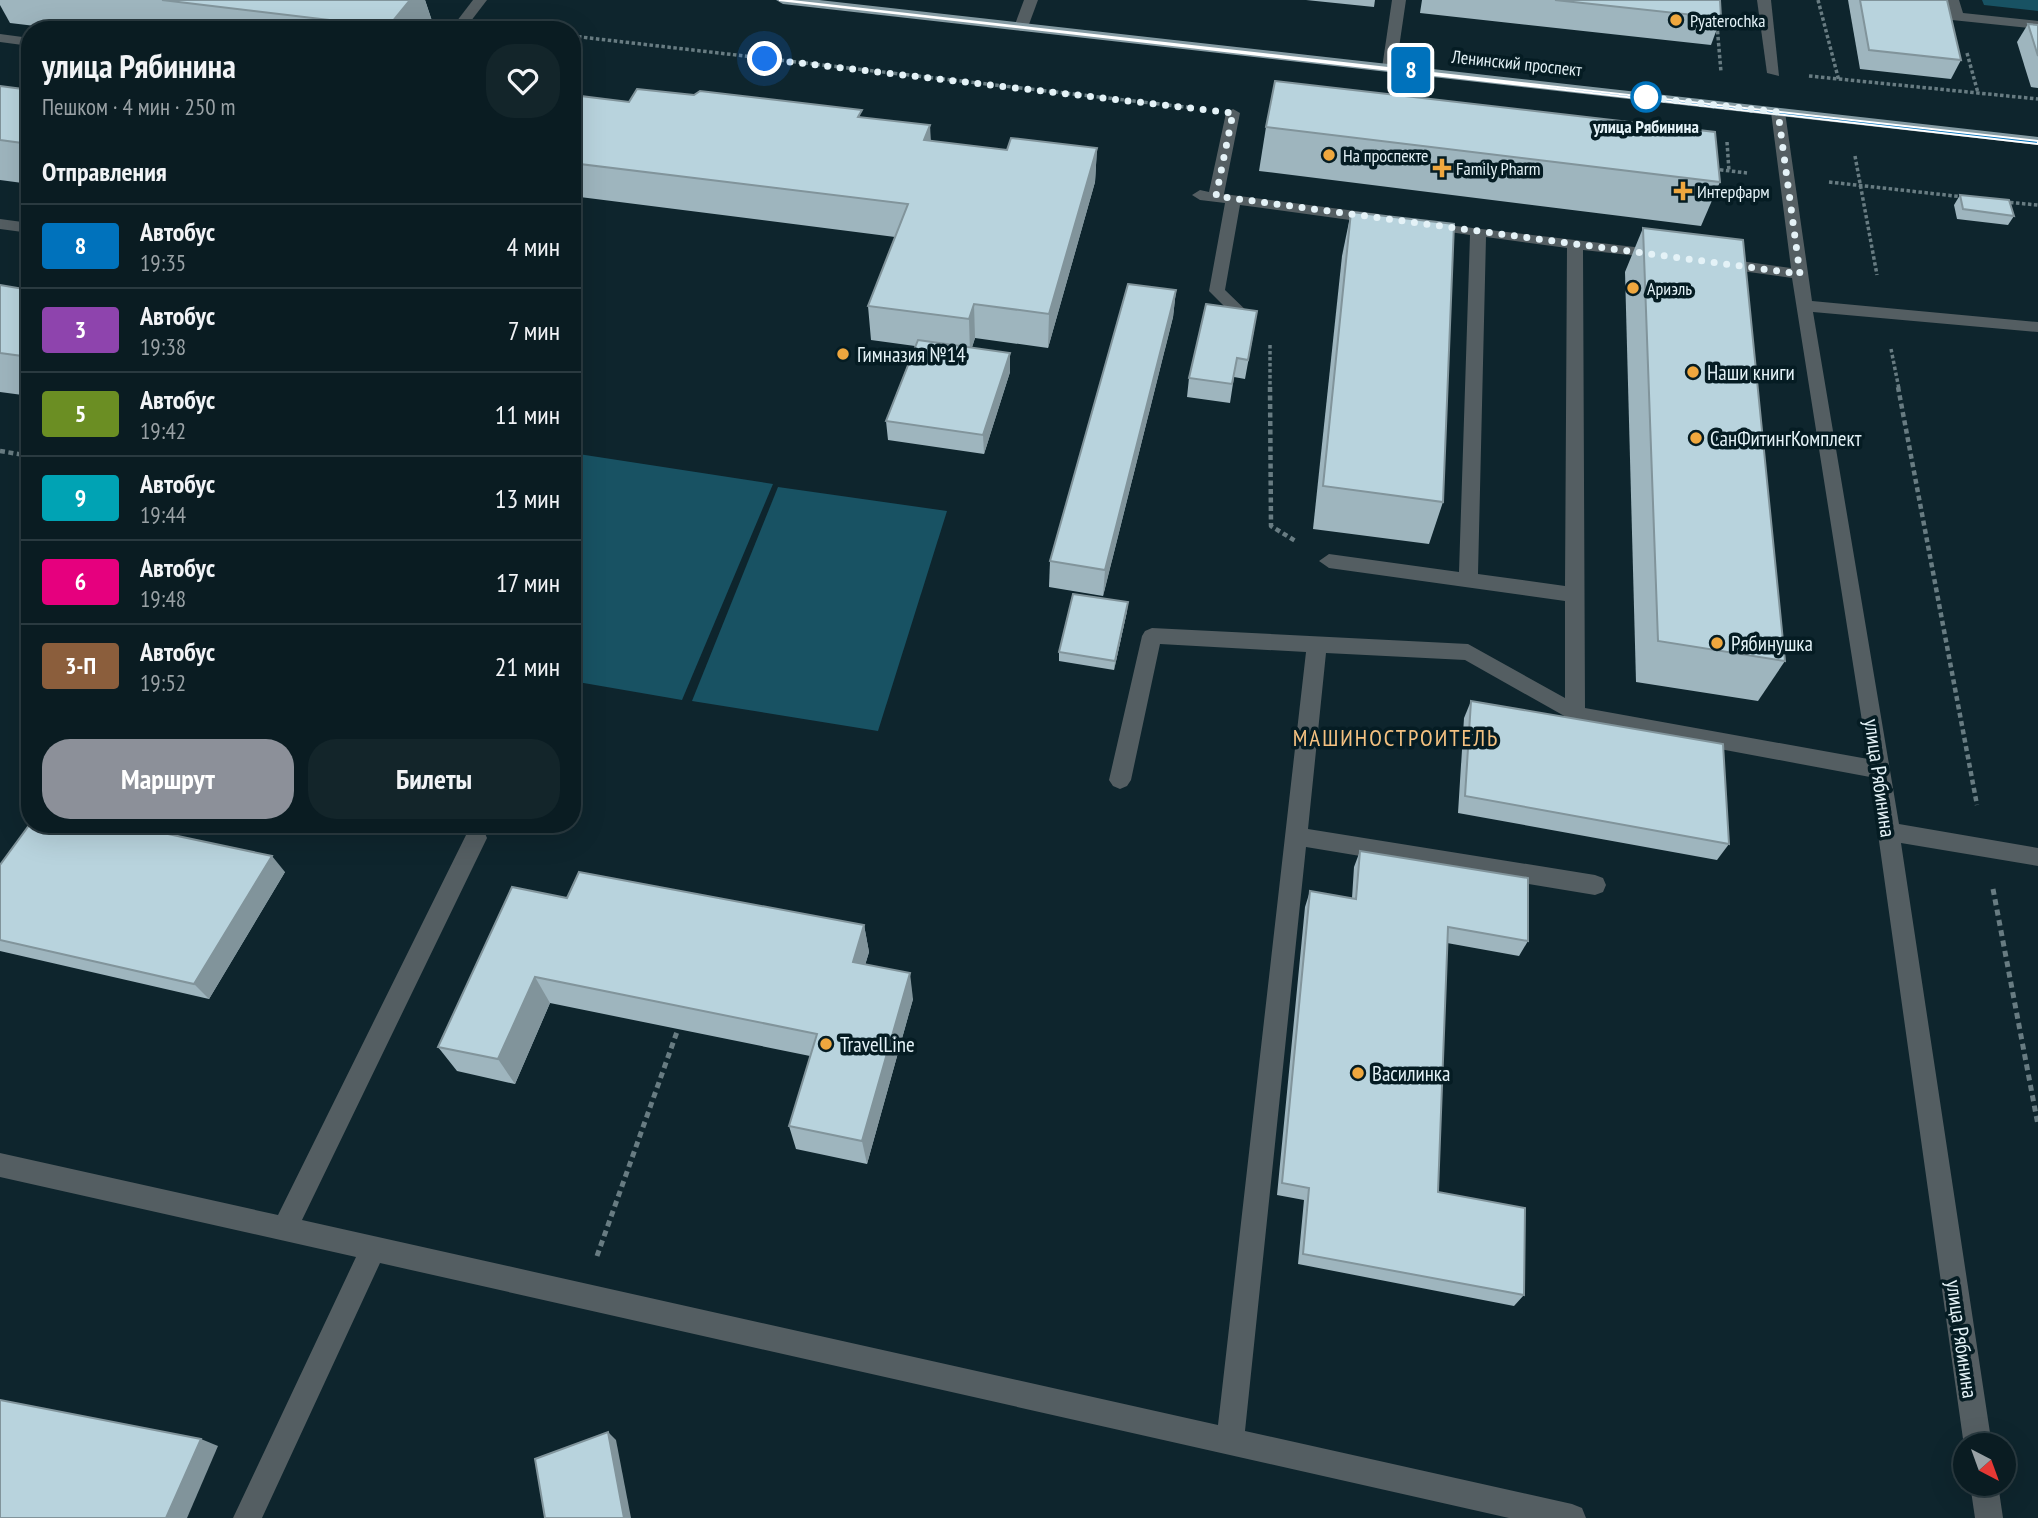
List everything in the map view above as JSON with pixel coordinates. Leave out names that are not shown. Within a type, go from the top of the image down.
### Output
[{"type":"main road","name":"Ленинский проспект","points":[[783,0],[2038,141]]},
{"type":"street","points":[[464,21],[480,0]]},
{"type":"street","points":[[1021,27],[1031,0]]},
{"type":"street","points":[[1390,68],[1399,0]]},
{"type":"street","points":[[1764,0],[1774,73]]},
{"type":"street","points":[[1952,0],[1957,17],[2038,25]]},
{"type":"street","points":[[0,38],[21,41]]},
{"type":"street","name":"улица Рябинина","points":[[1778,112],[1804,306],[1880,770],[1976,1433]]},
{"type":"street","points":[[1233,113],[1208,195],[1670,257]]},
{"type":"street","points":[[1233,199],[1217,290],[1246,318]]},
{"type":"street","points":[[0,224],[21,227]]},
{"type":"street","points":[[1468,580],[1478,232]]},
{"type":"street","points":[[1575,245],[1575,714]]},
{"type":"street","points":[[1698,260],[1800,274]]},
{"type":"street","points":[[1804,306],[2038,327]]},
{"type":"street","points":[[1329,561],[1577,595]]},
{"type":"street","points":[[1120,780],[1152,636],[1468,652],[1575,714],[1880,770]]},
{"type":"street","points":[[1230,1441],[1317,645]]},
{"type":"street","points":[[1888,831],[2038,857]]},
{"type":"street","points":[[1296,836],[1595,885]]},
{"type":"street","points":[[284,1229],[476,838]]},
{"type":"street","points":[[0,1166],[1572,1518]]},
{"type":"street","points":[[247,1518],[373,1249]]},
{"type":"street","points":[[1986,1496],[1989,1518]]},
{"type":"path","points":[[1818,0],[1841,92]]},
{"type":"path","points":[[1716,13],[1722,80]]},
{"type":"path","points":[[581,37],[1233,113]]},
{"type":"path","points":[[1726,138],[1729,171]]},
{"type":"path","points":[[1853,144],[2038,1125]]},
{"type":"path","points":[[1701,167],[1751,173]]},
{"type":"path","points":[[1829,182],[1970,198]]},
{"type":"path","points":[[1997,201],[2038,205]]},
{"type":"path","points":[[1246,318],[1270,345],[1272,526],[1329,561]]},
{"type":"path","points":[[0,452],[21,455]]},
{"type":"path","points":[[582,1296],[678,1029]]},
{"type":"shaded area","points":[[1982,0],[2038,0],[2038,11],[1984,5]]},
{"type":"shaded area","points":[[581,454],[773,484],[682,700],[581,683]]},
{"type":"shaded area","points":[[778,487],[947,511],[878,731],[692,701]]},
{"type":"building","points":[[162,0],[410,0],[393,21],[338,21]]},
{"type":"building","points":[[1555,0],[1720,0],[1721,18]]},
{"type":"building","points":[[1860,0],[1947,0],[1961,60],[1869,50]]},
{"type":"building","points":[[2028,24],[2038,25],[2038,56]]},
{"type":"building","points":[[1275,81],[1715,132],[1720,182],[1266,127]]},
{"type":"building","points":[[0,86],[21,89],[21,143],[0,140]]},
{"type":"building","points":[[637,89],[694,95],[700,91],[862,110],[858,117],[930,125],[924,140],[1007,150],[1011,138],[1097,148],[1049,314],[974,304],[969,319],[868,306],[908,204],[581,164],[581,96],[629,102]]},
{"type":"building","points":[[1960,195],[2009,200],[2014,216],[1963,209]]},
{"type":"building","points":[[1351,212],[1454,224],[1443,502],[1323,486]]},
{"type":"building","points":[[1643,228],[1743,240],[1785,661],[1658,641]]},
{"type":"building","points":[[1128,284],[1176,290],[1105,570],[1050,561]]},
{"type":"building","points":[[0,285],[21,288],[21,356],[0,353]]},
{"type":"building","points":[[1206,304],[1257,311],[1248,360],[1237,358],[1232,384],[1189,378]]},
{"type":"building","points":[[918,340],[1010,353],[983,435],[886,421]]},
{"type":"building","points":[[1073,594],[1128,602],[1115,661],[1059,652]]},
{"type":"building","points":[[1471,701],[1723,744],[1729,844],[1465,796]]},
{"type":"building","points":[[23,833],[163,833],[272,856],[194,984],[0,940],[0,865]]},
{"type":"building","points":[[1360,851],[1528,878],[1528,941],[1448,927],[1438,1192],[1525,1208],[1524,1295],[1303,1254],[1309,1188],[1282,1183],[1310,891],[1356,899]]},
{"type":"building","name":"TravelLine","points":[[579,872],[864,925],[853,962],[910,973],[862,1141],[789,1126],[817,1034],[535,977],[498,1059],[438,1047],[512,887],[567,898]]},
{"type":"building","points":[[0,1400],[201,1439],[166,1518],[0,1518]]},
{"type":"building","points":[[608,1432],[624,1518],[545,1518],[535,1459]]},
{"type":"bus line","name":"8","points":[[783,0],[2038,141]]},
{"type":"place","name":"Pyaterochka","points":[[1676,20]]},
{"type":"place","name":"улица Рябинина","points":[[1646,97]]},
{"type":"place","name":"На проспекте","points":[[1329,155]]},
{"type":"place","name":"Family Pharm","points":[[1442,168]]},
{"type":"place","name":"Интерфарм","points":[[1683,191]]},
{"type":"place","name":"Ариэль","points":[[1633,288]]},
{"type":"place","name":"Гимназия №14","points":[[843,354]]},
{"type":"place","name":"Наши книги","points":[[1693,372]]},
{"type":"place","name":"СанФитингКомплект","points":[[1696,438]]},
{"type":"place","name":"Рябинушка","points":[[1717,643]]},
{"type":"place","name":"TravelLine","points":[[826,1044]]},
{"type":"place","name":"Василинка","points":[[1358,1073]]},
{"type":"district","name":"МАШИНОСТРОИТЕЛЬ","points":[[1396,737]]},
{"type":"route","points":[[765,59],[1233,113],[1216,196],[1800,274],[1778,112],[1646,97]]}]
